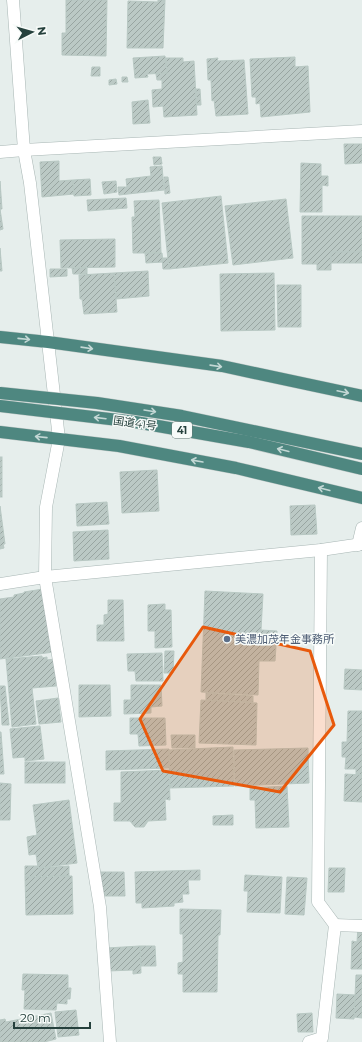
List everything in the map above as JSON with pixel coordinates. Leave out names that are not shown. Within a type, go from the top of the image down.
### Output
[{"type":"highway","points":[[0,337],[48,342],[222,366],[362,396]]},
{"type":"highway","name":"国道41号","points":[[0,393],[97,404],[182,416],[362,454]]},
{"type":"highway","name":"国道41号","points":[[0,406],[135,422],[249,442],[362,469]]},
{"type":"highway","points":[[0,432],[119,446],[236,468],[362,498]]},
{"type":"street","points":[[13,0],[24,150],[30,183],[59,439],[46,507],[45,577],[100,907],[110,1042]]},
{"type":"street","points":[[0,152],[362,131]]},
{"type":"street","points":[[0,584],[45,577],[360,545],[362,528]]},
{"type":"street","points":[[309,1042],[322,1038],[335,925],[318,902],[321,550]]},
{"type":"street","points":[[335,925],[362,926]]},
{"type":"highlighted area","points":[[203,627],[310,651],[334,725],[280,792],[163,771],[140,719]]},
{"type":"building","points":[[66,0],[107,0],[106,56],[62,55],[62,33],[66,33]]},
{"type":"building","points":[[158,0],[165,0],[163,48],[127,48],[128,1],[158,2]]},
{"type":"building","points":[[165,56],[167,73],[147,74],[148,77],[135,78],[133,58]]},
{"type":"building","points":[[295,57],[295,67],[308,66],[310,112],[261,117],[260,103],[256,104],[256,97],[252,97],[250,59]]},
{"type":"building","points":[[166,58],[183,58],[183,62],[194,61],[197,115],[164,117],[163,106],[153,107],[152,90],[162,89],[162,80],[157,80],[156,74],[167,73]]},
{"type":"building","points":[[218,58],[217,61],[244,60],[248,114],[216,116],[214,100],[212,101],[211,80],[208,80],[207,59]]},
{"type":"building","points":[[92,67],[100,67],[100,76],[91,76]]},
{"type":"building","points":[[122,77],[127,77],[128,82],[122,82]]},
{"type":"building","points":[[116,79],[117,84],[109,85],[109,80]]},
{"type":"building","points":[[196,89],[200,89],[201,105],[197,105]]},
{"type":"building","points":[[148,100],[150,123],[133,124],[132,102]]},
{"type":"building","points":[[344,144],[362,144],[362,163],[345,164]]},
{"type":"building","points":[[153,157],[161,157],[162,164],[154,165]]},
{"type":"building","points":[[59,161],[59,181],[73,180],[74,194],[42,197],[40,162]]},
{"type":"building","points":[[301,163],[321,164],[321,176],[328,176],[328,186],[322,185],[322,212],[300,212]]},
{"type":"building","points":[[162,166],[164,190],[119,195],[118,187],[127,187],[126,179],[151,176],[150,167]]},
{"type":"building","points":[[164,177],[168,177],[170,193],[165,194]]},
{"type":"building","points":[[90,179],[91,195],[74,196],[73,180]]},
{"type":"building","points":[[0,181],[2,209],[0,209]]},
{"type":"building","points":[[116,181],[117,192],[104,194],[102,182]]},
{"type":"building","points":[[221,196],[228,263],[169,269],[162,203]]},
{"type":"building","points":[[126,198],[127,208],[88,211],[87,200]]},
{"type":"building","points":[[286,199],[293,258],[233,265],[225,206]]},
{"type":"building","points":[[159,200],[161,253],[133,253],[132,217],[135,217],[134,201]]},
{"type":"building","points":[[0,209],[3,229],[0,230]]},
{"type":"building","points":[[302,216],[362,216],[362,252],[331,252],[331,270],[317,270],[317,264],[302,264]]},
{"type":"building","points":[[115,239],[115,267],[61,268],[60,240]]},
{"type":"building","points":[[0,248],[2,271],[0,271]]},
{"type":"building","points":[[331,252],[362,252],[362,263],[331,263]]},
{"type":"building","points":[[145,253],[162,253],[163,262],[146,263]]},
{"type":"building","points":[[162,258],[168,258],[169,269],[163,269]]},
{"type":"building","points":[[72,268],[87,268],[87,274],[73,274]]},
{"type":"building","points":[[50,269],[67,269],[67,276],[50,277]]},
{"type":"building","points":[[148,271],[149,296],[116,299],[114,273]]},
{"type":"building","points":[[114,273],[117,312],[84,314],[82,299],[80,299],[79,275]]},
{"type":"building","points":[[274,273],[275,330],[221,331],[220,274]]},
{"type":"building","points":[[277,285],[301,285],[301,327],[278,327]]},
{"type":"building","points":[[0,457],[2,457],[2,497],[0,497]]},
{"type":"building","points":[[157,470],[159,511],[122,513],[120,472]]},
{"type":"building","points":[[107,502],[109,524],[77,526],[76,504]]},
{"type":"building","points":[[315,505],[317,534],[291,535],[290,506]]},
{"type":"building","points":[[0,506],[5,544],[3,544],[4,548],[0,549]]},
{"type":"building","points":[[108,530],[109,559],[74,561],[73,532]]},
{"type":"building","points":[[43,589],[54,652],[0,659],[0,599],[14,597],[14,595],[24,592]]},
{"type":"building","points":[[205,591],[263,594],[261,630],[277,631],[275,661],[259,661],[258,695],[201,692]]},
{"type":"building","points":[[108,600],[123,600],[124,641],[97,641],[97,625],[104,625],[104,615],[108,614]]},
{"type":"building","points":[[165,604],[165,610],[171,610],[172,647],[155,648],[155,631],[148,631],[148,605]]},
{"type":"building","points":[[165,651],[174,651],[173,673],[164,673]]},
{"type":"building","points":[[162,653],[163,681],[136,681],[135,671],[128,671],[127,654]]},
{"type":"building","points":[[42,656],[42,658],[47,657],[47,660],[54,659],[56,686],[32,688],[36,724],[12,727],[6,659]]},
{"type":"building","points":[[345,669],[362,670],[362,690],[344,689]]},
{"type":"building","points":[[79,685],[110,685],[111,716],[79,717]]},
{"type":"building","points":[[131,685],[161,685],[162,706],[151,707],[151,713],[124,714],[124,700],[131,700]]},
{"type":"building","points":[[0,686],[5,686],[9,725],[2,725]]},
{"type":"building","points":[[206,693],[253,696],[253,702],[206,700]]},
{"type":"building","points":[[58,698],[61,722],[39,724],[36,701]]},
{"type":"building","points":[[201,700],[257,703],[256,745],[199,743]]},
{"type":"building","points":[[348,711],[362,711],[362,775],[356,774],[356,769],[345,769],[346,757],[342,757],[342,742],[347,742]]},
{"type":"building","points":[[130,718],[165,718],[166,745],[139,746],[138,734],[130,734]]},
{"type":"building","points":[[40,726],[44,759],[25,761],[25,757],[13,758],[10,729]]},
{"type":"building","points":[[1,732],[4,774],[0,774]]},
{"type":"building","points":[[171,735],[195,735],[195,748],[172,748]]},
{"type":"building","points":[[233,747],[234,786],[170,788],[169,750]]},
{"type":"building","points":[[308,748],[309,783],[235,786],[234,750]]},
{"type":"building","points":[[169,749],[169,768],[106,770],[106,751]]},
{"type":"building","points":[[25,762],[65,762],[65,783],[25,783]]},
{"type":"building","points":[[169,770],[170,800],[165,799],[166,820],[148,821],[144,827],[135,827],[130,821],[114,821],[114,803],[121,803],[121,772]]},
{"type":"building","points":[[345,774],[362,775],[362,802],[344,801]]},
{"type":"building","points":[[0,783],[11,784],[10,820],[0,820]]},
{"type":"building","points":[[287,786],[289,827],[256,828],[255,800],[250,800],[250,788]]},
{"type":"building","points":[[69,800],[77,863],[38,868],[36,854],[29,855],[27,837],[37,835],[33,805]]},
{"type":"building","points":[[233,815],[233,825],[213,825],[213,816]]},
{"type":"building","points":[[25,866],[37,866],[38,868],[69,866],[69,876],[25,877]]},
{"type":"building","points":[[329,868],[345,868],[344,892],[328,892]]},
{"type":"building","points":[[200,870],[200,880],[188,880],[189,894],[182,894],[183,902],[174,903],[174,906],[142,908],[142,903],[136,903],[135,872]]},
{"type":"building","points":[[99,872],[124,872],[125,896],[99,896]]},
{"type":"building","points":[[245,875],[282,877],[280,913],[247,912],[248,891],[244,891]]},
{"type":"building","points":[[72,876],[73,914],[26,915],[25,877]]},
{"type":"building","points":[[287,877],[307,878],[304,915],[285,914]]},
{"type":"building","points":[[180,909],[221,910],[220,935],[218,935],[217,992],[183,992],[183,974],[178,974],[178,963],[183,962],[183,934],[180,934]]},
{"type":"building","points":[[358,926],[362,926],[362,969],[351,969],[352,941],[357,942]]},
{"type":"building","points":[[140,946],[155,946],[156,966],[141,966]]},
{"type":"building","points":[[140,946],[141,973],[133,974],[133,970],[108,971],[107,948]]},
{"type":"building","points":[[23,974],[68,975],[68,988],[71,988],[70,999],[67,999],[67,1004],[57,1003],[56,1010],[24,1009],[25,990],[22,990]]},
{"type":"building","points":[[356,975],[362,975],[362,1018],[354,1017]]},
{"type":"building","points":[[337,994],[355,995],[354,1019],[336,1018]]},
{"type":"building","points":[[76,1010],[79,1035],[58,1037],[55,1012]]},
{"type":"building","points":[[51,1013],[56,1039],[44,1042],[0,1042],[0,1020],[5,1019],[6,1022]]},
{"type":"building","points":[[312,1013],[313,1032],[298,1032],[297,1014]]},
{"type":"place","name":"美濃加茂年金事務所","points":[[227,639]]}]
